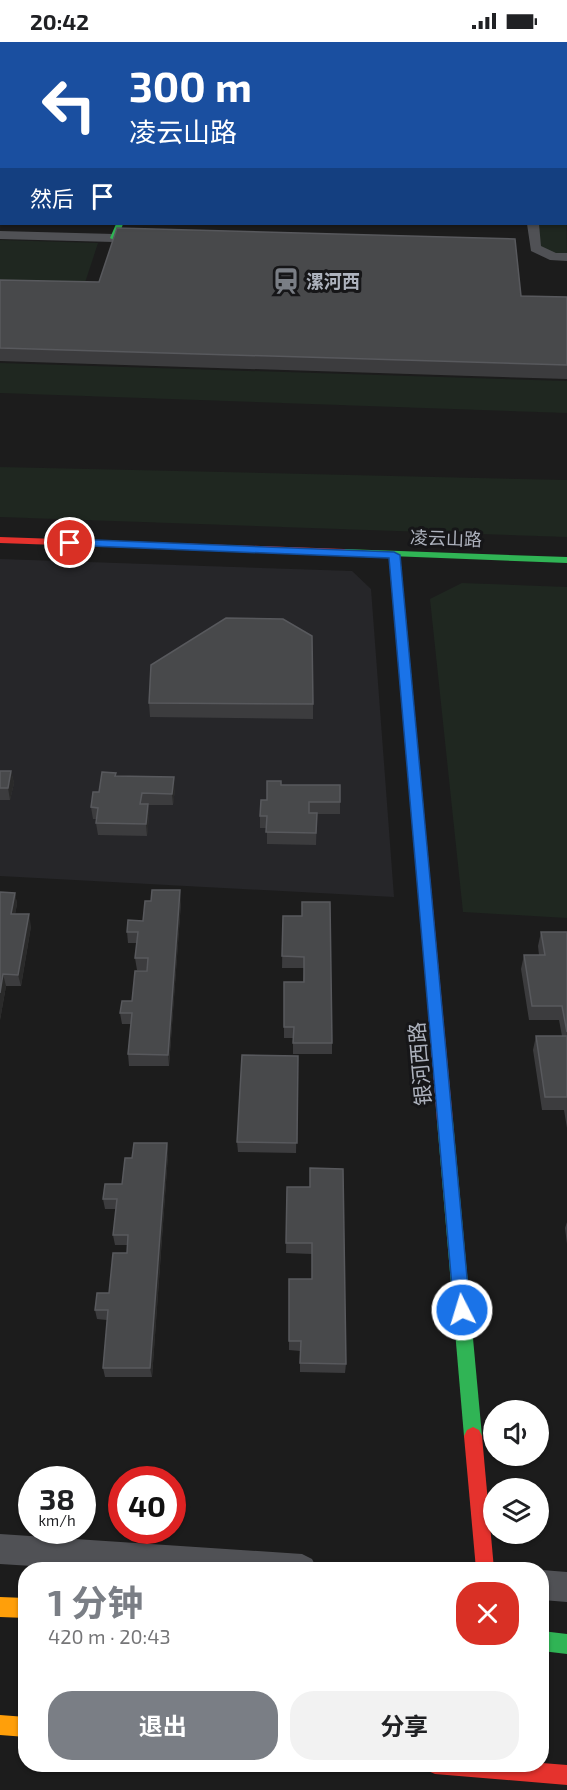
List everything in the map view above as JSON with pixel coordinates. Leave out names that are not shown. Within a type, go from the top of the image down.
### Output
[{"type":"street","points":[[0,235],[114,238],[119,225]]},
{"type":"street","points":[[533,225],[535,248],[554,257],[567,257]]},
{"type":"street","name":"凌云山路","points":[[0,540],[567,560]]},
{"type":"street","name":"银河西路","points":[[394,555],[484,1562]]},
{"type":"street","points":[[0,1549],[196,1562]]},
{"type":"street","points":[[549,1586],[567,1587]]},
{"type":"street","points":[[0,1606],[18,1607]]},
{"type":"street","points":[[549,1642],[567,1644]]},
{"type":"street","points":[[0,1725],[18,1726]]},
{"type":"street","points":[[519,1772],[567,1775]]},
{"type":"shaded area","points":[[538,225],[566,225],[567,255],[541,249]]},
{"type":"shaded area","points":[[0,240],[98,243],[82,292],[0,295]]},
{"type":"shaded area","points":[[0,363],[567,381],[567,413],[0,393]]},
{"type":"shaded area","points":[[0,467],[567,480],[567,537],[0,517]]},
{"type":"shaded area","points":[[0,559],[352,571],[371,589],[394,897],[0,876]]},
{"type":"shaded area","points":[[462,583],[567,587],[567,918],[463,912],[430,599]]},
{"type":"building","name":"漯河西","points":[[117,228],[515,239],[521,296],[567,297],[567,365],[0,348],[0,280],[99,282]]},
{"type":"building","points":[[226,618],[283,619],[312,636],[313,704],[149,703],[151,665]]},
{"type":"building","points":[[0,771],[11,771],[8,788],[0,788]]},
{"type":"building","points":[[102,772],[116,773],[115,776],[174,777],[172,794],[142,793],[140,804],[148,804],[146,824],[96,823],[98,808],[91,807],[93,792],[99,792]]},
{"type":"building","points":[[267,781],[281,781],[281,785],[340,785],[340,802],[309,802],[309,813],[317,813],[316,833],[266,832],[267,816],[260,816],[261,800],[267,800]]},
{"type":"building","points":[[152,890],[180,890],[168,1055],[128,1054],[132,1013],[120,1013],[122,1001],[132,1001],[135,971],[147,971],[148,958],[135,958],[138,932],[127,932],[128,920],[143,921],[145,901],[151,901]]},
{"type":"building","points":[[0,892],[15,893],[11,914],[29,914],[18,975],[3,974],[0,993]]},
{"type":"building","points":[[302,902],[330,902],[332,1043],[293,1043],[294,1027],[284,1027],[284,982],[304,982],[304,957],[282,956],[283,916],[302,916]]},
{"type":"building","points":[[541,932],[567,932],[567,1032],[562,1006],[532,1006],[524,955],[545,955]]},
{"type":"building","points":[[536,1036],[567,1036],[567,1097],[545,1097]]},
{"type":"building","points":[[242,1055],[298,1056],[297,1143],[237,1142]]},
{"type":"building","points":[[134,1143],[167,1143],[150,1368],[103,1368],[108,1310],[95,1310],[97,1293],[109,1293],[113,1253],[127,1253],[128,1235],[113,1235],[117,1199],[103,1199],[105,1184],[122,1184],[125,1158],[132,1158]]},
{"type":"building","points":[[310,1168],[343,1169],[346,1364],[300,1363],[301,1341],[289,1341],[289,1279],[312,1279],[312,1243],[286,1243],[287,1187],[310,1187]]},
{"type":"traffic: fast","points":[[114,238],[119,225]]},
{"type":"traffic: fast","points":[[344,552],[567,560]]},
{"type":"traffic: fast","points":[[445,1121],[473,1436]]},
{"type":"traffic: fast","points":[[549,1642],[567,1644]]},
{"type":"traffic: slow","points":[[395,555],[418,813]]},
{"type":"traffic: slow","points":[[0,1607],[18,1608]]},
{"type":"traffic: slow","points":[[0,1725],[18,1726]]},
{"type":"traffic: jam","points":[[0,540],[344,552]]},
{"type":"traffic: jam","points":[[418,813],[445,1121]]},
{"type":"traffic: jam","points":[[473,1436],[484,1562]]},
{"type":"traffic: jam","points":[[531,1772],[567,1775]]},
{"type":"place","name":"漯河西","points":[[286,281]]},
{"type":"route","points":[[70,543],[394,555],[462,1310]]}]
